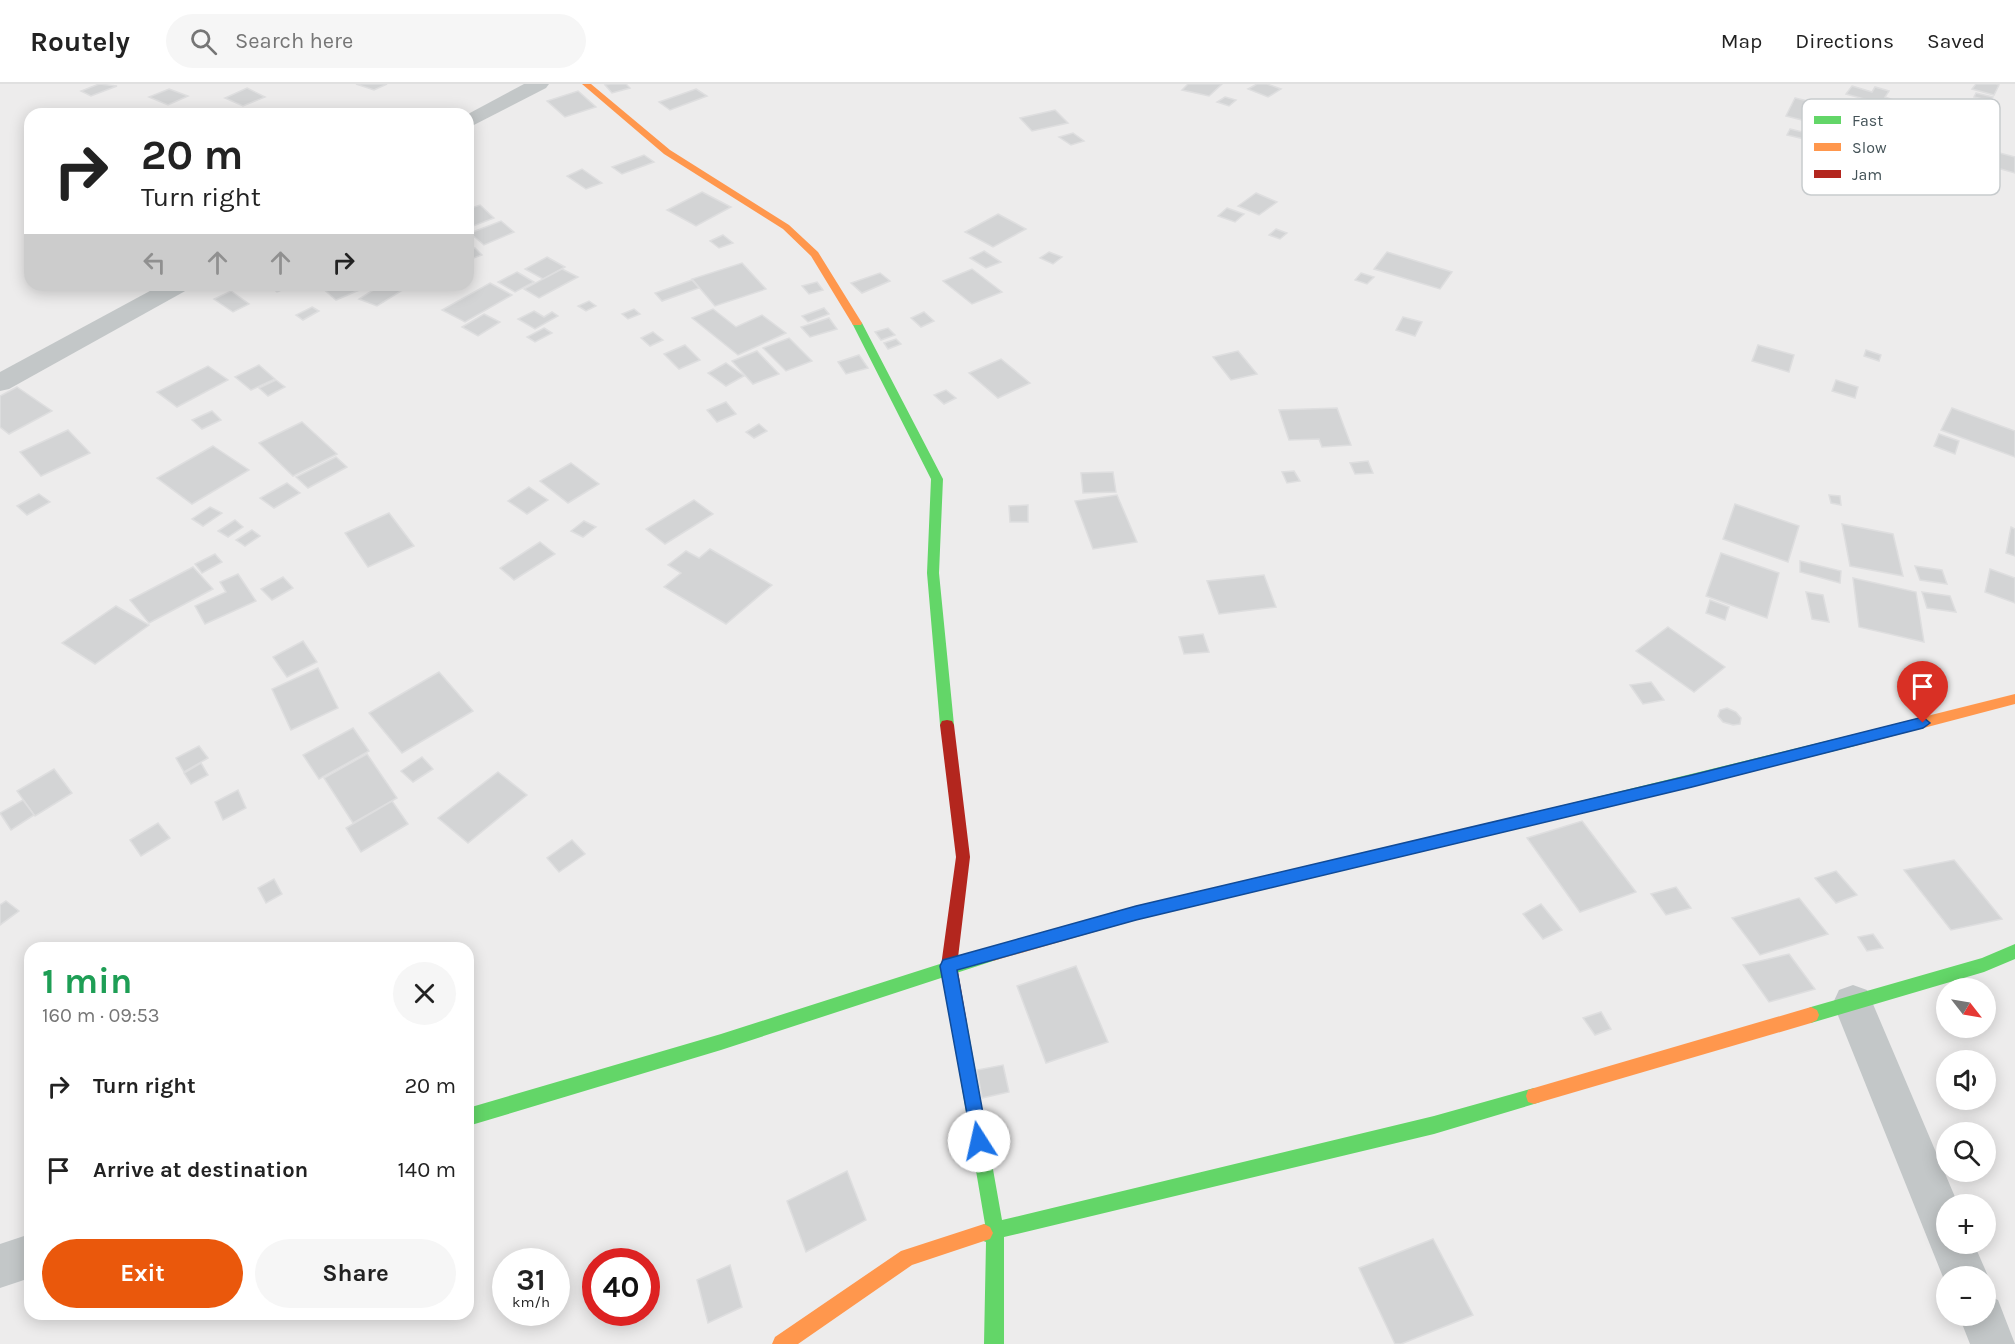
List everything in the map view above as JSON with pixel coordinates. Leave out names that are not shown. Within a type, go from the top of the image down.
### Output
[{"type":"street","points":[[474,119],[539,84]]},
{"type":"street","points":[[586,84],[667,152],[786,226],[815,254],[853,315],[937,479],[933,573],[950,756],[963,857],[948,966],[995,1230],[994,1344]]},
{"type":"street","points":[[0,383],[167,291]]},
{"type":"street","points":[[474,1115],[721,1042],[948,966],[1136,913],[1692,781],[2015,699]]},
{"type":"street","points":[[782,1344],[907,1257],[995,1230],[1434,1125],[1984,965],[2015,951]]},
{"type":"street","points":[[1853,1003],[1936,1205]]},
{"type":"street","points":[[0,1266],[24,1259]]},
{"type":"street","points":[[1986,1326],[1993,1344]]},
{"type":"building","points":[[99,84],[117,86],[91,96],[81,91]]},
{"type":"building","points":[[356,84],[387,84],[374,90]]},
{"type":"building","points":[[626,84],[630,88],[612,93],[605,85]]},
{"type":"building","points":[[1188,84],[1222,84],[1209,96],[1182,90]]},
{"type":"building","points":[[1257,84],[1267,84],[1281,89],[1268,97],[1248,89]]},
{"type":"building","points":[[1976,84],[1999,85],[1994,95],[1972,89]]},
{"type":"building","points":[[1852,86],[1872,92],[1875,87],[1889,91],[1885,97],[1891,99],[1864,99],[1846,94]]},
{"type":"building","points":[[247,88],[265,97],[243,106],[225,98]]},
{"type":"building","points":[[169,89],[188,96],[168,105],[149,97]]},
{"type":"building","points":[[696,89],[707,96],[670,110],[659,102]]},
{"type":"building","points":[[578,91],[596,107],[565,117],[547,101]]},
{"type":"building","points":[[1976,93],[1993,97],[1982,99],[1974,97]]},
{"type":"building","points":[[1225,97],[1236,100],[1229,106],[1217,102]]},
{"type":"building","points":[[1795,98],[1802,100],[1802,120],[1786,116]]},
{"type":"building","points":[[1055,110],[1068,123],[1032,131],[1020,118]]},
{"type":"building","points":[[1790,129],[1802,132],[1802,138],[1787,135]]},
{"type":"building","points":[[1073,133],[1084,141],[1071,145],[1059,137]]},
{"type":"building","points":[[2000,153],[2015,157],[2015,173],[2000,169]]},
{"type":"building","points":[[644,155],[654,162],[622,174],[612,167]]},
{"type":"building","points":[[582,169],[602,183],[586,189],[567,176]]},
{"type":"building","points":[[702,192],[731,207],[696,226],[667,210]]},
{"type":"building","points":[[1256,193],[1277,202],[1259,215],[1238,206]]},
{"type":"building","points":[[480,205],[494,218],[474,226],[474,207]]},
{"type":"building","points":[[1227,208],[1244,214],[1235,222],[1218,216]]},
{"type":"building","points":[[998,214],[1026,229],[993,247],[965,232]]},
{"type":"building","points":[[501,221],[514,232],[484,245],[474,236],[474,231]]},
{"type":"building","points":[[1276,229],[1287,233],[1280,239],[1269,235]]},
{"type":"building","points":[[723,235],[733,243],[719,248],[710,241]]},
{"type":"building","points":[[475,248],[482,255],[474,258]]},
{"type":"building","points":[[984,251],[1001,262],[986,268],[970,258]]},
{"type":"building","points":[[1049,252],[1062,257],[1053,264],[1040,258]]},
{"type":"building","points":[[1387,252],[1452,272],[1440,289],[1374,269]]},
{"type":"building","points":[[547,257],[565,267],[543,279],[525,269]]},
{"type":"building","points":[[742,263],[766,289],[715,306],[692,279]]},
{"type":"building","points":[[562,269],[578,277],[539,298],[524,289]]},
{"type":"building","points":[[972,269],[1002,292],[972,304],[943,281]]},
{"type":"building","points":[[517,272],[534,282],[515,292],[498,282]]},
{"type":"building","points":[[880,273],[890,281],[862,293],[851,283]]},
{"type":"building","points":[[1361,273],[1374,277],[1367,284],[1355,280]]},
{"type":"building","points":[[692,280],[699,288],[662,301],[655,293]]},
{"type":"building","points":[[817,282],[823,290],[809,294],[802,286]]},
{"type":"building","points":[[490,283],[512,295],[465,322],[442,310]]},
{"type":"building","points":[[231,291],[249,304],[233,312],[214,299]]},
{"type":"building","points":[[326,291],[357,291],[336,300]]},
{"type":"building","points":[[372,291],[401,291],[377,306],[359,299]]},
{"type":"building","points":[[589,301],[596,306],[586,311],[578,306]]},
{"type":"building","points":[[312,307],[319,311],[303,320],[296,315]]},
{"type":"building","points":[[824,308],[829,314],[808,322],[802,316]]},
{"type":"building","points":[[634,309],[640,314],[628,319],[622,314]]},
{"type":"building","points":[[713,309],[736,327],[762,315],[786,333],[738,355],[692,318]]},
{"type":"building","points":[[534,311],[544,317],[552,312],[558,316],[535,329],[518,319]]},
{"type":"building","points":[[924,312],[934,321],[921,327],[911,318]]},
{"type":"building","points":[[484,314],[500,322],[478,336],[462,327]]},
{"type":"building","points":[[1403,317],[1422,322],[1415,336],[1396,330]]},
{"type":"building","points":[[829,318],[837,329],[810,337],[801,327]]},
{"type":"building","points":[[544,328],[552,333],[535,342],[527,337]]},
{"type":"building","points":[[888,328],[895,335],[881,340],[875,332]]},
{"type":"building","points":[[653,332],[663,340],[650,346],[641,338]]},
{"type":"building","points":[[789,338],[812,361],[786,371],[763,348]]},
{"type":"building","points":[[896,339],[901,344],[888,349],[884,343]]},
{"type":"building","points":[[685,345],[700,360],[679,369],[664,354]]},
{"type":"building","points":[[1758,345],[1794,355],[1789,372],[1752,361]]},
{"type":"building","points":[[1866,350],[1881,355],[1879,361],[1864,356]]},
{"type":"building","points":[[757,351],[779,374],[753,384],[732,361]]},
{"type":"building","points":[[1238,351],[1257,374],[1231,380],[1213,357]]},
{"type":"building","points":[[859,355],[868,368],[846,374],[838,362]]},
{"type":"building","points":[[1001,359],[1030,383],[998,398],[969,373]]},
{"type":"building","points":[[726,363],[744,376],[726,386],[708,373]]},
{"type":"building","points":[[259,365],[275,379],[251,390],[235,377]]},
{"type":"building","points":[[208,366],[228,380],[177,407],[157,392]]},
{"type":"building","points":[[276,380],[285,387],[268,396],[259,388]]},
{"type":"building","points":[[1836,380],[1858,387],[1855,398],[1832,391]]},
{"type":"building","points":[[17,387],[52,411],[9,434],[0,427],[0,396]]},
{"type":"building","points":[[946,390],[956,398],[944,404],[934,395]]},
{"type":"building","points":[[726,402],[736,414],[717,422],[707,410]]},
{"type":"building","points":[[1337,408],[1351,445],[1322,447],[1319,439],[1289,440],[1279,410]]},
{"type":"building","points":[[1952,408],[2015,431],[2015,457],[1941,430]]},
{"type":"building","points":[[212,411],[221,420],[202,429],[192,420]]},
{"type":"building","points":[[302,422],[337,454],[293,476],[259,443]]},
{"type":"building","points":[[759,424],[767,431],[754,438],[746,432]]},
{"type":"building","points":[[68,430],[90,453],[41,476],[20,452]]},
{"type":"building","points":[[1939,434],[1959,441],[1955,454],[1934,446]]},
{"type":"building","points":[[213,446],[249,470],[192,504],[157,478]]},
{"type":"building","points":[[336,457],[347,467],[308,488],[296,477]]},
{"type":"building","points":[[1368,461],[1373,473],[1355,474],[1350,463]]},
{"type":"building","points":[[571,463],[599,484],[568,503],[540,481]]},
{"type":"building","points":[[1294,471],[1300,481],[1287,483],[1282,472]]},
{"type":"building","points":[[1113,472],[1116,492],[1083,493],[1081,473]]},
{"type":"building","points":[[287,483],[300,493],[274,508],[260,498]]},
{"type":"building","points":[[529,487],[548,500],[527,514],[508,501]]},
{"type":"building","points":[[39,494],[50,502],[27,515],[17,506]]},
{"type":"building","points":[[1117,495],[1137,542],[1093,549],[1075,501]]},
{"type":"building","points":[[1829,495],[1840,496],[1841,505],[1831,503]]},
{"type":"building","points":[[694,500],[713,514],[665,544],[646,529]]},
{"type":"building","points":[[1735,504],[1799,526],[1788,562],[1723,539]]},
{"type":"building","points":[[1028,505],[1028,522],[1010,522],[1009,506]]},
{"type":"building","points":[[210,507],[222,513],[203,526],[192,519]]},
{"type":"building","points":[[389,513],[414,546],[368,567],[345,533]]},
{"type":"building","points":[[235,520],[243,527],[228,537],[218,531]]},
{"type":"building","points":[[584,521],[596,527],[583,537],[571,531]]},
{"type":"building","points":[[1842,524],[1893,534],[1903,576],[1850,566]]},
{"type":"building","points":[[2011,527],[2015,529],[2015,556],[2006,553]]},
{"type":"building","points":[[252,530],[260,536],[245,546],[236,540]]},
{"type":"building","points":[[540,542],[555,554],[514,580],[500,568]]},
{"type":"building","points":[[710,549],[772,585],[726,624],[664,587],[681,573],[668,565],[686,551],[699,558]]},
{"type":"building","points":[[1721,553],[1779,573],[1767,618],[1706,596]]},
{"type":"building","points":[[215,554],[222,562],[202,573],[195,564]]},
{"type":"building","points":[[1800,561],[1841,571],[1840,583],[1800,572]]},
{"type":"building","points":[[1915,566],[1942,570],[1947,584],[1920,580]]},
{"type":"building","points":[[193,567],[213,589],[149,623],[130,600]]},
{"type":"building","points":[[1990,569],[2015,578],[2015,603],[1985,592]]},
{"type":"building","points":[[238,574],[256,601],[205,624],[195,606],[226,592],[220,582]]},
{"type":"building","points":[[1264,575],[1276,607],[1219,614],[1207,581]]},
{"type":"building","points":[[283,577],[293,588],[272,600],[261,589]]},
{"type":"building","points":[[1853,578],[1916,592],[1924,642],[1859,627]]},
{"type":"building","points":[[1806,592],[1823,595],[1829,622],[1812,619]]},
{"type":"building","points":[[1922,592],[1950,596],[1956,612],[1927,608]]},
{"type":"building","points":[[1710,600],[1729,607],[1725,620],[1706,613]]},
{"type":"building","points":[[116,606],[149,625],[95,664],[62,643]]},
{"type":"building","points":[[1668,627],[1725,667],[1694,692],[1636,651]]},
{"type":"building","points":[[1203,634],[1209,652],[1184,654],[1179,637]]},
{"type":"building","points":[[303,641],[317,662],[287,677],[273,657]]},
{"type":"building","points":[[318,668],[338,708],[291,730],[272,689]]},
{"type":"building","points":[[439,672],[473,711],[402,753],[369,713]]},
{"type":"building","points":[[1651,682],[1664,700],[1643,704],[1630,685]]},
{"type":"building","points":[[1727,708],[1736,712],[1741,718],[1740,724],[1733,725],[1723,722],[1718,716],[1720,710]]},
{"type":"building","points":[[353,728],[369,751],[319,779],[303,755]]},
{"type":"building","points":[[199,746],[208,758],[184,772],[176,758]]},
{"type":"building","points":[[367,754],[397,798],[353,823],[324,778]]},
{"type":"building","points":[[422,757],[433,769],[413,782],[401,771]]},
{"type":"building","points":[[201,763],[208,775],[191,784],[184,773]]},
{"type":"building","points":[[54,769],[72,793],[35,816],[17,791]]},
{"type":"building","points":[[498,772],[527,795],[468,843],[438,818]]},
{"type":"building","points":[[238,790],[246,808],[223,820],[215,802]]},
{"type":"building","points":[[23,800],[34,815],[11,830],[0,813]]},
{"type":"building","points":[[392,801],[408,824],[361,852],[346,828]]},
{"type":"building","points":[[1582,821],[1636,892],[1580,912],[1527,838]]},
{"type":"building","points":[[158,823],[170,838],[141,856],[130,840]]},
{"type":"building","points":[[572,840],[585,854],[559,872],[547,858]]},
{"type":"building","points":[[1954,860],[2002,919],[1951,930],[1904,870]]},
{"type":"building","points":[[1836,871],[1857,895],[1836,903],[1815,878]]},
{"type":"building","points":[[274,879],[282,894],[266,903],[258,888]]},
{"type":"building","points":[[1676,887],[1691,908],[1666,915],[1651,894]]},
{"type":"building","points":[[1799,898],[1828,934],[1760,955],[1732,918]]},
{"type":"building","points":[[6,901],[19,911],[0,925],[0,905]]},
{"type":"building","points":[[1541,904],[1562,930],[1543,939],[1523,914]]},
{"type":"building","points":[[1873,934],[1883,948],[1867,951],[1858,937]]},
{"type":"building","points":[[1789,954],[1815,989],[1769,1002],[1743,965]]},
{"type":"building","points":[[1076,966],[1108,1042],[1046,1063],[1017,986]]},
{"type":"building","points":[[1601,1012],[1611,1029],[1595,1035],[1583,1018]]},
{"type":"building","points":[[1003,1065],[1009,1092],[982,1098],[977,1070]]},
{"type":"building","points":[[847,1171],[866,1220],[806,1252],[787,1201]]},
{"type":"building","points":[[1433,1239],[1473,1315],[1401,1344],[1395,1344],[1359,1268]]},
{"type":"building","points":[[730,1265],[742,1307],[708,1323],[697,1280]]},
{"type":"traffic: fast","points":[[857,323],[937,479],[933,573],[947,725]]},
{"type":"traffic: fast","points":[[1490,829],[1855,740]]},
{"type":"traffic: fast","points":[[1811,1015],[1984,965],[2015,951]]},
{"type":"traffic: fast","points":[[474,1115],[721,1042],[993,954]]},
{"type":"traffic: fast","points":[[959,1023],[995,1230],[994,1344]]},
{"type":"traffic: fast","points":[[984,1233],[1434,1125],[1534,1096]]},
{"type":"traffic: slow","points":[[586,84],[667,152],[786,227],[815,254],[857,323]]},
{"type":"traffic: slow","points":[[1855,740],[2015,699]]},
{"type":"traffic: slow","points":[[993,954],[1136,913],[1490,829]]},
{"type":"traffic: slow","points":[[1534,1096],[1811,1015]]},
{"type":"traffic: slow","points":[[782,1344],[907,1257],[984,1233]]},
{"type":"traffic: jam","points":[[947,725],[963,857],[949,966],[959,1023]]},
{"type":"route","points":[[979,1141],[948,966],[1136,913],[1692,781],[1923,723]]}]
